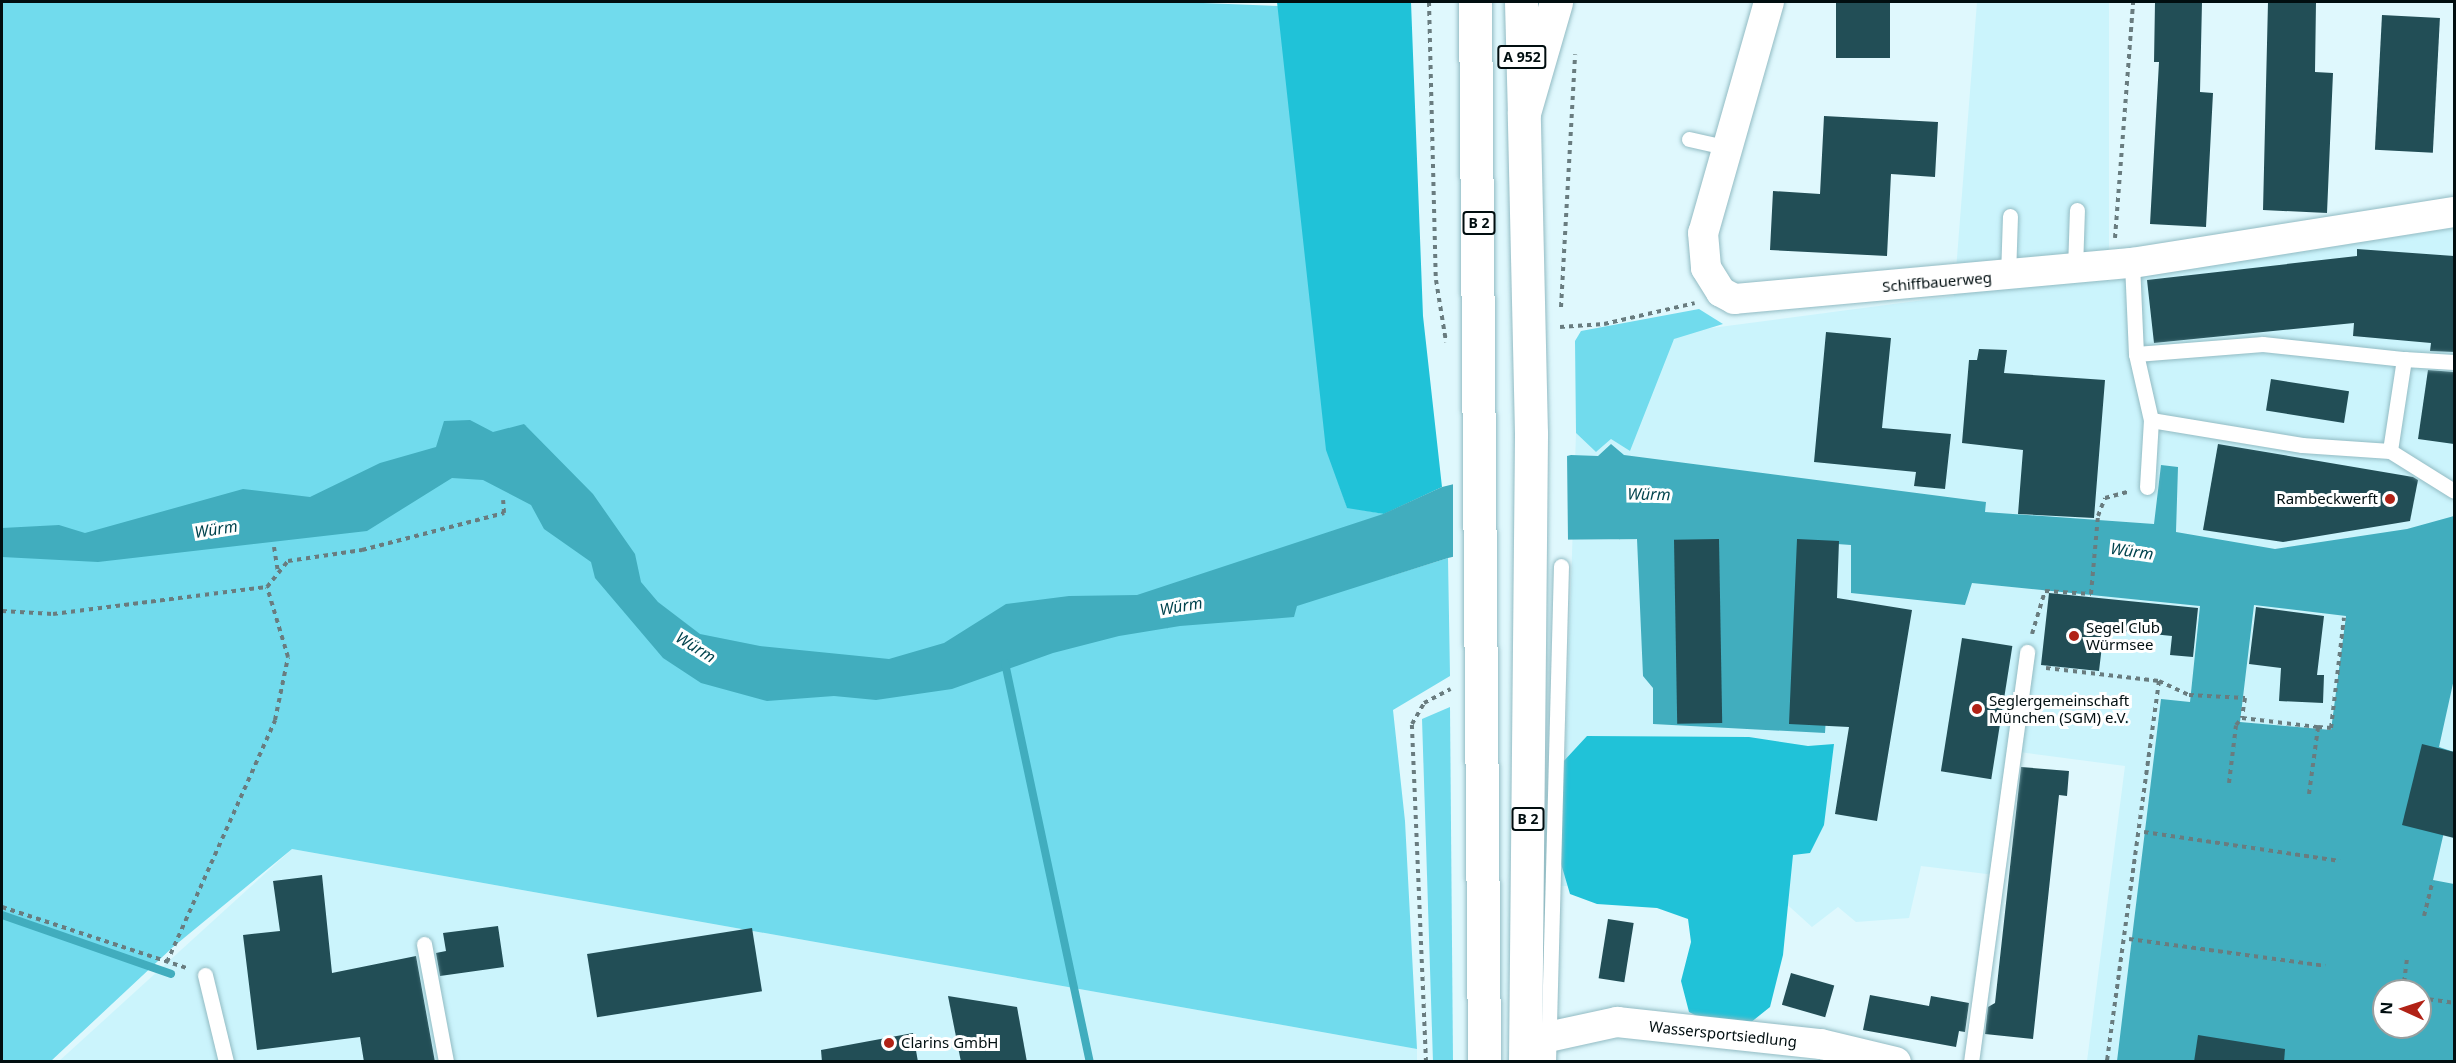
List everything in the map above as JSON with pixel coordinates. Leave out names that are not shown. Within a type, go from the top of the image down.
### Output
[{"type":"main road","name":"B 2","points":[[1475,2],[1482,445],[1484,1062]]},
{"type":"main road","name":"A 952","points":[[1521,2],[1524,113]]},
{"type":"main road","points":[[1524,113],[1556,2]]},
{"type":"main road","name":"B 2","points":[[1524,113],[1531,433],[1546,571],[1525,1062]]},
{"type":"street","points":[[1721,292],[1706,267],[1702,249],[1769,2]]},
{"type":"street","name":"Schiffbauerweg","points":[[1721,292],[1734,299],[1761,298],[2123,264],[2454,212]]},
{"type":"street","name":"Wassersportsiedlung","points":[[1548,1049],[1617,1022],[1821,1044],[1896,1062]]},
{"type":"lane","points":[[1689,139],[1728,148]]},
{"type":"lane","points":[[2075,269],[2077,210]]},
{"type":"lane","points":[[2008,276],[2010,216]]},
{"type":"lane","points":[[2123,264],[2136,354],[2151,420],[2147,487]]},
{"type":"lane","points":[[2136,354],[2263,344],[2454,362]]},
{"type":"lane","points":[[2390,451],[2404,359]]},
{"type":"lane","points":[[2151,420],[2302,445],[2390,451],[2454,491]]},
{"type":"lane","points":[[1546,571],[1548,1049]]},
{"type":"lane","points":[[1971,1062],[2026,659]]},
{"type":"lane","points":[[424,944],[446,1062]]},
{"type":"lane","points":[[205,975],[226,1062]]},
{"type":"path","points":[[1429,2],[1436,280],[1447,351]]},
{"type":"path","points":[[2123,264],[2133,2]]},
{"type":"path","points":[[1575,48],[1560,327],[1604,324],[1704,301],[1721,292]]},
{"type":"path","points":[[2105,498],[2098,516],[2091,594],[2045,591],[2026,659],[2159,681],[2188,695],[2245,698],[2242,718],[2236,725],[2229,783]]},
{"type":"path","points":[[2,611],[53,614],[267,587],[288,561],[362,550],[504,513],[503,500]]},
{"type":"path","points":[[274,547],[278,571]]},
{"type":"path","points":[[167,962],[275,720],[288,657],[267,587]]},
{"type":"path","points":[[2242,718],[2331,728],[2344,618]]},
{"type":"path","points":[[2107,1062],[2159,681]]},
{"type":"path","points":[[1426,1062],[1412,724],[1424,703],[1457,682]]},
{"type":"path","points":[[2309,794],[2318,727]]},
{"type":"path","points":[[2144,832],[2340,861]]},
{"type":"path","points":[[2424,916],[2433,880]]},
{"type":"path","points":[[2,907],[205,975]]},
{"type":"path","points":[[2129,939],[2325,966]]},
{"type":"path","points":[[2404,979],[2407,959]]},
{"type":"path","points":[[2432,1000],[2454,1003]]},
{"type":"shaded area","points":[[2,2],[1178,2],[1279,6],[1327,450],[1347,507],[1384,514],[1384,578],[1448,558],[1450,676],[1393,710],[1405,821],[1417,1049],[292,849],[173,947],[51,1061],[2,1062]]},
{"type":"shaded area","points":[[1277,2],[1411,2],[1423,316],[1442,487],[1384,514],[1347,508],[1326,450]]},
{"type":"shaded area","points":[[1977,2],[2109,2],[2109,281],[2454,228],[2454,1061],[2087,1061],[2125,766],[2012,751],[1995,875],[1921,866],[1909,918],[1856,922],[1838,907],[1812,927],[1747,868],[1708,886],[1561,886],[1576,433],[1596,452],[1611,439],[1630,451],[1666,354],[1674,339],[1689,331],[1954,296]]},
{"type":"shaded area","points":[[1699,309],[1723,324],[1674,339],[1630,451],[1611,439],[1596,452],[1576,433],[1575,341],[1581,331]]},
{"type":"shaded area","points":[[1450,707],[1453,1061],[1433,1062],[1422,719]]},
{"type":"shaded area","points":[[1587,736],[1749,737],[1808,746],[1834,744],[1824,825],[1810,853],[1793,855],[1783,955],[1770,1007],[1745,1027],[1717,1026],[1689,1012],[1681,981],[1691,942],[1688,919],[1657,908],[1597,904],[1570,894],[1559,857],[1562,763]]},
{"type":"shaded area","points":[[292,849],[1417,1049],[1417,1061],[58,1062]]},
{"type":"water","name":"Würm","points":[[470,420],[493,432],[524,424],[593,494],[635,554],[641,582],[658,602],[700,634],[760,646],[889,659],[944,643],[1006,604],[1069,596],[1137,595],[1383,514],[1442,487],[1571,455],[1598,456],[1611,444],[1624,455],[1986,502],[1985,512],[2154,524],[2161,465],[2178,467],[2176,532],[2275,549],[2407,529],[2454,516],[2454,679],[2439,747],[2454,752],[2454,788],[2433,880],[2454,884],[2454,1061],[2117,1061],[2161,699],[2190,702],[2200,606],[1972,583],[1965,605],[1851,593],[1851,545],[1837,544],[1825,733],[1653,724],[1653,688],[1643,676],[1637,539],[1524,540],[1448,558],[1297,606],[1294,617],[1180,626],[1119,636],[1053,653],[952,689],[876,700],[834,696],[767,701],[701,683],[663,658],[595,578],[591,562],[544,529],[531,505],[483,480],[452,478],[367,531],[98,562],[2,557],[2,528],[59,525],[85,533],[243,489],[310,497],[380,463],[436,447],[444,421]],"holes":[[[2254,605],[2346,616],[2331,730],[2240,722]]]},
{"type":"pier","points":[[1567,453],[1568,540],[1524,543],[1453,560],[1453,481]]},
{"type":"building","points":[[1836,2],[1890,2],[1890,58],[1836,58]]},
{"type":"building","points":[[2155,2],[2202,2],[2200,92],[2213,93],[2206,227],[2150,224],[2159,62],[2154,62]]},
{"type":"building","points":[[2268,2],[2316,2],[2315,72],[2333,73],[2327,213],[2263,210]]},
{"type":"building","points":[[2382,15],[2440,18],[2433,153],[2375,150]]},
{"type":"building","points":[[1824,116],[1938,122],[1935,177],[1891,174],[1887,256],[1770,250],[1773,191],[1820,194]]},
{"type":"building","points":[[2357,249],[2454,256],[2454,352],[2430,351],[2431,343],[2353,336],[2354,323],[2154,343],[2147,280],[2357,256]]},
{"type":"building","points":[[1826,332],[1891,338],[1882,428],[1951,434],[1945,489],[1914,486],[1916,472],[1814,462]]},
{"type":"building","points":[[1979,349],[2007,350],[2004,373],[2105,380],[2094,518],[2018,514],[2023,450],[1962,443],[1969,360],[1977,360]]},
{"type":"building","points":[[2428,370],[2454,372],[2454,444],[2418,439]]},
{"type":"building","points":[[2271,379],[2349,391],[2344,423],[2266,411]]},
{"type":"building","points":[[2218,444],[2413,477],[2418,480],[2410,521],[2283,542],[2203,530]]},
{"type":"building","points":[[1719,539],[1722,723],[1677,724],[1674,540]]},
{"type":"building","points":[[1797,539],[1839,541],[1837,598],[1912,610],[1877,821],[1835,814],[1849,727],[1789,724]]},
{"type":"building","points":[[2049,593],[2198,608],[2193,657],[2170,655],[2172,636],[2104,629],[2099,671],[2041,665]]},
{"type":"building","points":[[2256,607],[2324,616],[2317,675],[2324,675],[2323,703],[2279,701],[2281,668],[2249,664]]},
{"type":"building","name":"Seglergemeinschaft München (SGM) e.V.","points":[[1962,638],[2012,646],[1991,779],[1941,771]]},
{"type":"building","points":[[2422,744],[2454,752],[2454,838],[2402,825]]},
{"type":"building","points":[[2021,767],[2069,771],[2067,796],[2059,795],[2033,1039],[1985,1034],[1988,1007],[1995,1003]]},
{"type":"building","points":[[322,875],[332,973],[416,956],[435,1062],[364,1062],[360,1037],[257,1050],[243,935],[280,931],[273,881]]},
{"type":"building","points":[[1608,919],[1634,923],[1624,982],[1599,978]]},
{"type":"building","points":[[498,926],[504,967],[440,976],[436,953],[446,951],[443,933]]},
{"type":"building","points":[[752,928],[762,991],[597,1017],[587,954]]},
{"type":"building","points":[[1791,973],[1834,985],[1825,1017],[1782,1005]]},
{"type":"building","points":[[1870,995],[1929,1006],[1931,996],[1969,1003],[1965,1032],[1959,1031],[1956,1047],[1863,1030]]},
{"type":"building","points":[[948,996],[1017,1007],[1027,1062],[961,1062]]},
{"type":"building","name":"Clarins GmbH","points":[[913,1033],[918,1062],[822,1062],[821,1050]]},
{"type":"building","points":[[2198,1035],[2285,1049],[2284,1062],[2194,1062]]},
{"type":"waterway","points":[[1005,663],[1090,1062]]},
{"type":"waterway","points":[[2,915],[171,974]]},
{"type":"place","name":"Rambeckwerft","points":[[2390,499]]},
{"type":"place","name":"Segel Club Würmsee","points":[[2074,636]]},
{"type":"place","name":"Seglergemeinschaft München (SGM) e.V.","points":[[1977,709]]},
{"type":"place","name":"Clarins GmbH","points":[[889,1043]]}]
